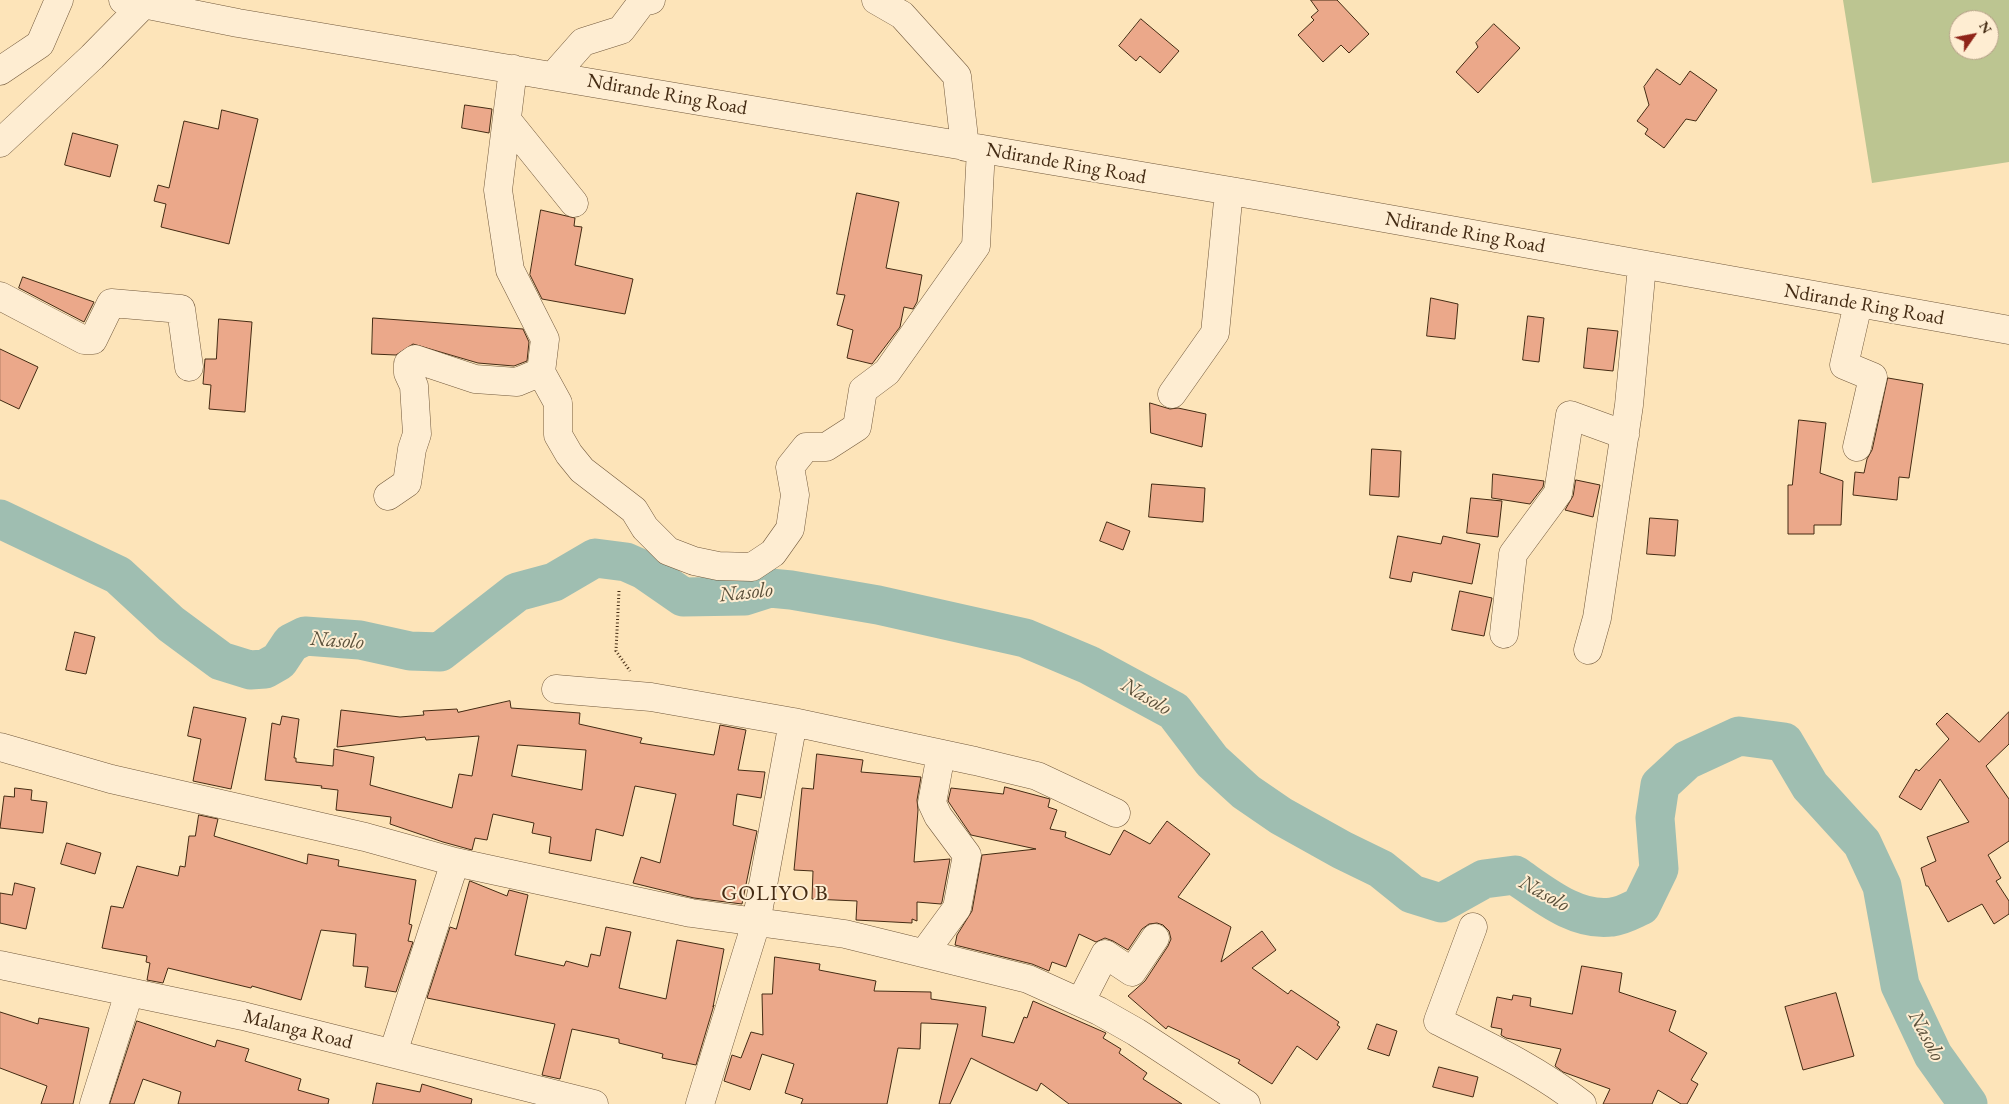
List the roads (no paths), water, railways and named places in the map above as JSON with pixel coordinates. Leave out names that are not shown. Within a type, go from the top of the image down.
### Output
[{"type":"street","points":[[0,71],[40,44],[59,0]]},
{"type":"street","points":[[553,76],[583,42],[620,30],[642,2],[651,0]]},
{"type":"street","points":[[513,69],[498,190],[510,270],[545,339],[541,372],[558,403],[558,435],[569,454],[582,470],[634,510],[644,528],[668,551],[694,561],[718,566],[752,567],[773,554],[790,529],[794,495],[790,467],[806,447],[826,447],[857,427],[863,390],[888,372],[976,246],[973,148],[957,76],[902,15],[876,0]]},
{"type":"street","points":[[0,143],[92,57],[133,2]]},
{"type":"street","name":"Ndirande Ring Road","points":[[133,2],[240,12],[513,69],[1588,254],[1642,266],[2009,330]]},
{"type":"street","points":[[506,120],[574,203]]},
{"type":"street","points":[[1172,394],[1215,333],[1229,192]]},
{"type":"street","points":[[1588,650],[1597,618],[1625,435],[1642,266]]},
{"type":"street","points":[[0,296],[84,340],[93,340],[111,303],[181,309],[189,367]]},
{"type":"street","points":[[1857,447],[1873,377],[1844,365],[1858,304]]},
{"type":"street","points":[[388,496],[406,483],[412,449],[417,434],[414,386],[408,372],[408,364],[414,359],[475,379],[517,382],[541,372]]},
{"type":"street","points":[[1504,634],[1513,554],[1558,493],[1570,415],[1625,435]]},
{"type":"street","points":[[556,689],[651,697],[793,722],[941,754],[1037,776],[1116,813]]},
{"type":"street","points":[[700,1104],[756,923],[793,722]]},
{"type":"street","points":[[0,747],[111,779],[355,834],[455,862],[690,913],[844,934],[1028,979],[1081,1001],[1136,1032],[1246,1104]]},
{"type":"street","points":[[924,953],[957,908],[967,855],[938,816],[932,803],[941,754]]},
{"type":"street","points":[[393,1053],[455,862]]},
{"type":"street","points":[[1473,927],[1438,1021],[1516,1060],[1552,1081],[1582,1104]]},
{"type":"street","points":[[1081,1001],[1105,954],[1132,972],[1154,938]]},
{"type":"street","name":"Malanga Road","points":[[0,965],[243,1016],[393,1053],[492,1080],[594,1104]]},
{"type":"street","points":[[94,1104],[129,993]]},
{"type":"waterway","name":"Nasolo","points":[[0,519],[118,575],[171,624],[221,661],[250,670],[265,669],[279,661],[291,643],[305,636],[360,640],[410,651],[440,652],[517,592],[554,582],[595,558],[626,562],[644,570],[683,597],[745,596],[770,588],[791,590],[878,605],[1025,638],[1089,665],[1174,711],[1212,761],[1246,792],[1281,816],[1381,869],[1412,894],[1441,903],[1484,879],[1515,875],[1560,905],[1573,911],[1599,917],[1612,917],[1631,911],[1641,906],[1659,869],[1655,818],[1660,785],[1687,760],[1739,736],[1784,742],[1810,786],[1862,843],[1882,886],[1900,985],[1933,1055],[1968,1104]]},
{"type":"district","name":"GOLIYO B","points":[[775,894]]}]
